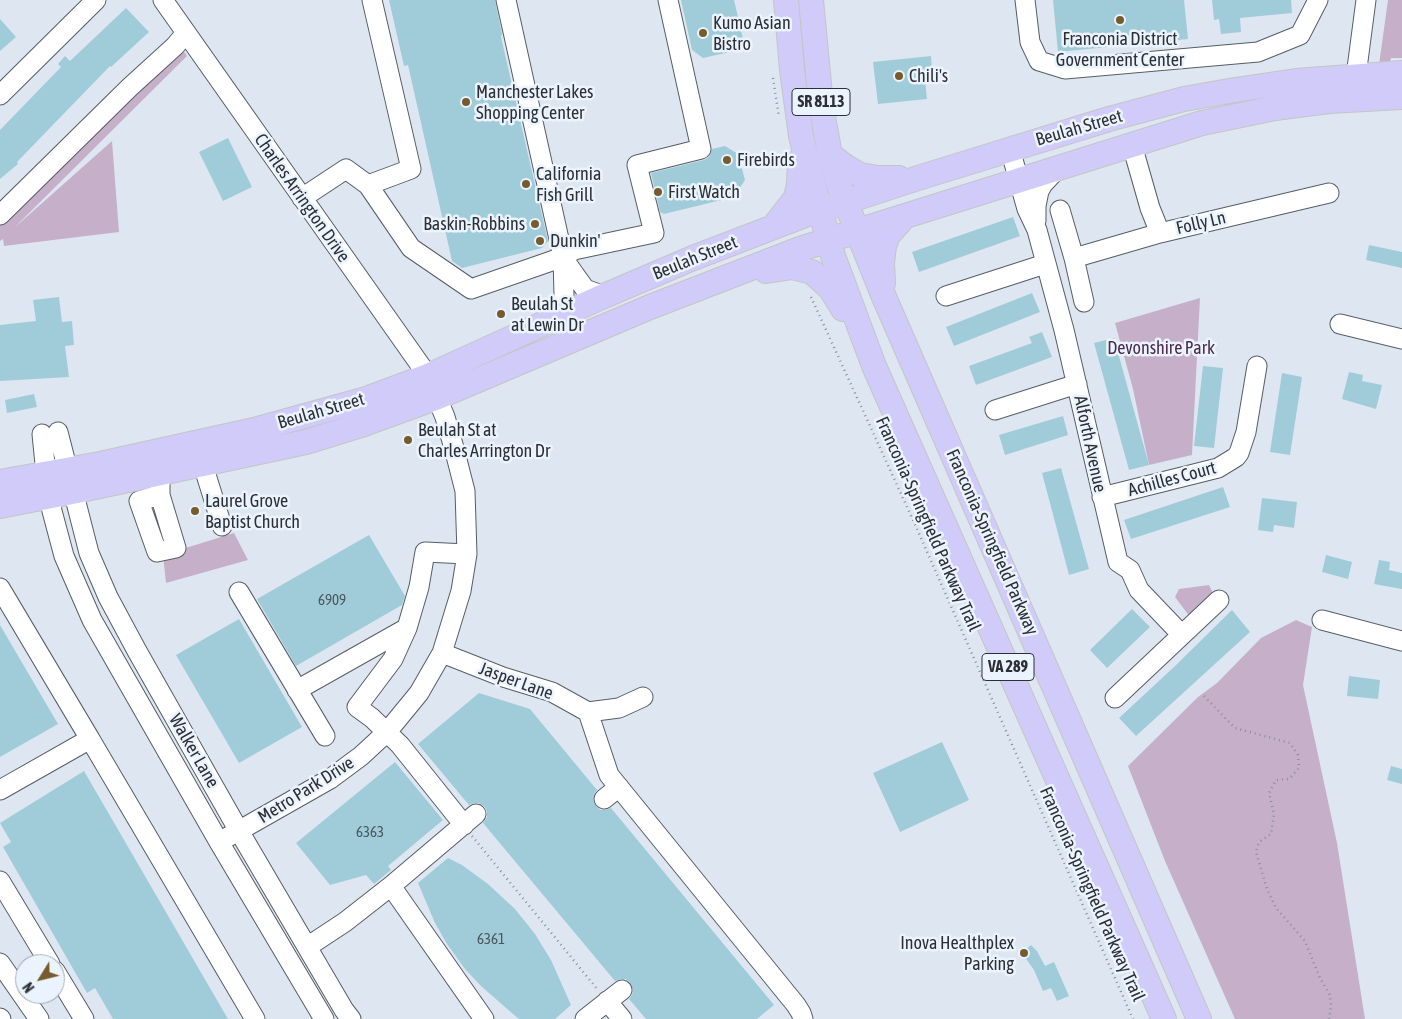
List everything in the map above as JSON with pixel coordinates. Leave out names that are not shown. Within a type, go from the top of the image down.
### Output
[{"type":"main road","name":"SR 8113","points":[[786,0],[792,70],[801,136],[828,240]]},
{"type":"main road","name":"SR 8113","points":[[811,0],[818,82],[830,155],[857,231]]},
{"type":"main road","name":"Beulah Street","points":[[0,482],[160,484],[203,465],[306,442],[372,421],[562,316],[604,296],[772,227],[845,201],[1134,112],[1200,96],[1296,81],[1402,73]]},
{"type":"main road","name":"Beulah Street","points":[[0,506],[59,483],[366,399],[433,387],[828,240],[1202,122],[1251,112],[1329,102],[1402,97]]},
{"type":"main road","points":[[772,227],[787,210],[798,191],[801,136]]},
{"type":"main road","points":[[830,155],[860,175],[878,178],[918,178]]},
{"type":"main road","points":[[884,297],[882,263],[884,246],[888,234],[905,216]]},
{"type":"main road","name":"Franconia-Springfield Parkway","points":[[857,231],[884,297],[1199,1019]]},
{"type":"main road","name":"Franconia-Springfield Parkway","points":[[828,240],[874,366],[1164,1019]]},
{"type":"main road","points":[[718,280],[792,267],[812,272],[834,292],[874,366]]},
{"type":"street","points":[[0,95],[96,0]]},
{"type":"street","name":"Charles Arrington Drive","points":[[163,0],[433,387]]},
{"type":"street","points":[[368,184],[410,169],[372,0]]},
{"type":"street","points":[[506,0],[563,257],[564,295],[562,316]]},
{"type":"street","points":[[302,198],[346,168],[368,184],[411,248],[471,289],[563,257],[574,250],[654,233],[637,164],[701,148],[668,0]]},
{"type":"street","points":[[1025,0],[1030,42],[1038,61],[1065,69],[1258,52],[1300,35],[1318,0]]},
{"type":"street","points":[[1356,76],[1366,0]]},
{"type":"street","points":[[0,215],[130,87],[175,46],[186,33]]},
{"type":"street","points":[[1132,145],[1150,208],[1160,233]]},
{"type":"street","name":"Alforth Avenue","points":[[1010,149],[1026,209],[1037,230]]},
{"type":"street","name":"Alforth Avenue","points":[[1058,168],[1043,184],[1037,198],[1037,230],[1077,384],[1118,562],[1130,570],[1139,590],[1182,635]]},
{"type":"street","name":"Folly Ln","points":[[1074,258],[1160,233],[1329,193]]},
{"type":"street","points":[[1060,210],[1084,302]]},
{"type":"street","points":[[563,257],[585,289],[604,296]]},
{"type":"street","points":[[946,296],[1045,264]]},
{"type":"street","points":[[1340,324],[1402,339]]},
{"type":"street","name":"Achilles Court","points":[[1102,498],[1218,468],[1236,457],[1239,454],[1246,432],[1257,366]]},
{"type":"street","points":[[995,410],[1077,384]]},
{"type":"street","name":"Metro Park Drive","points":[[219,842],[330,779],[361,756],[387,732],[419,693],[442,653],[461,591],[467,554],[465,491],[454,448],[433,387]]},
{"type":"street","points":[[50,433],[59,483]]},
{"type":"street","points":[[203,465],[222,526]]},
{"type":"street","name":"Walker Lane","points":[[59,483],[108,597],[136,652],[239,831],[351,1019]]},
{"type":"street","name":"Walker Lane","points":[[59,483],[64,556],[92,620],[219,842],[324,1019]]},
{"type":"street","points":[[307,946],[346,922],[470,820],[387,732],[357,707],[393,659],[407,628],[419,587],[425,552],[467,554]]},
{"type":"street","points":[[0,588],[255,1019]]},
{"type":"street","points":[[239,592],[324,736]]},
{"type":"street","points":[[1115,698],[1219,600]]},
{"type":"street","points":[[1322,620],[1402,641]]},
{"type":"street","points":[[297,690],[407,628]]},
{"type":"street","name":"Jasper Lane","points":[[442,653],[552,692],[588,712]]},
{"type":"street","points":[[643,697],[619,708],[588,712],[609,775],[611,793],[712,917],[796,1005],[802,1019]]},
{"type":"street","points":[[0,790],[90,739]]},
{"type":"street","points":[[0,881],[44,954]]},
{"type":"street","points":[[391,886],[484,1019]]},
{"type":"street","points":[[0,963],[40,1019]]},
{"type":"street","points":[[65,988],[84,1019]]},
{"type":"street","points":[[585,1019],[615,996],[622,1019]]},
{"type":"path","name":"Franconia-Springfield Parkway Trail","points":[[810,296],[820,313],[913,520],[1134,1019]]},
{"type":"path","points":[[1204,696],[1235,728],[1290,743],[1298,755],[1299,768],[1289,779],[1276,780],[1269,793],[1274,814],[1271,834],[1260,842],[1256,852],[1267,889],[1276,908],[1305,941],[1320,978],[1330,995],[1329,1019]]},
{"type":"path","points":[[470,820],[615,996]]},
{"type":"green space","points":[[1388,0],[1402,0],[1402,58],[1391,58],[1388,72],[1378,72]]},
{"type":"green space","points":[[174,37],[187,56],[14,228],[112,141],[119,232],[4,246],[3,239],[0,241],[0,208]]},
{"type":"green space","name":"Devonshire Park","points":[[1200,298],[1192,455],[1149,465],[1133,389],[1115,323]]},
{"type":"green space","points":[[234,533],[248,560],[166,583],[163,555]]},
{"type":"green space","points":[[1209,585],[1214,595],[1190,617],[1175,597],[1179,589]]},
{"type":"green space","points":[[1296,620],[1312,627],[1303,685],[1337,843],[1365,1019],[1235,1019],[1165,861],[1128,766],[1198,697],[1217,683],[1261,638]]},
{"type":"building","name":"Manchester Lakes Shopping Center","points":[[389,0],[495,0],[501,37],[548,241],[542,248],[462,268],[452,261],[408,65],[404,66]]},
{"type":"building","points":[[681,0],[734,0],[744,43],[739,50],[703,58],[692,50]]},
{"type":"building","name":"Franconia District Government Center","points":[[1053,0],[1184,0],[1188,39],[1058,52]]},
{"type":"building","name":"Franconia District Government Center","points":[[1212,0],[1291,0],[1292,13],[1240,18],[1241,32],[1221,34],[1219,19],[1214,20]]},
{"type":"building","points":[[126,8],[149,32],[110,66],[17,162],[18,164],[0,179],[0,130],[61,67],[58,64],[65,56],[70,61]]},
{"type":"building","points":[[0,19],[16,37],[0,51]]},
{"type":"building","points":[[931,56],[932,70],[924,71],[927,99],[878,104],[873,62]]},
{"type":"building","points":[[228,138],[252,187],[223,201],[199,152]]},
{"type":"building","points":[[725,146],[738,154],[745,180],[734,197],[664,214],[660,212],[651,173],[704,160],[709,157],[712,149]]},
{"type":"building","points":[[1013,217],[1020,236],[919,272],[912,252]]},
{"type":"building","points":[[1369,245],[1402,252],[1402,268],[1366,260]]},
{"type":"building","points":[[1032,293],[1040,312],[954,346],[946,327]]},
{"type":"building","points":[[59,297],[62,322],[72,321],[74,345],[65,346],[69,377],[0,381],[0,325],[36,321],[33,300]]},
{"type":"building","points":[[1042,332],[1052,357],[976,385],[969,366],[1032,343],[1029,337]]},
{"type":"building","points":[[1114,338],[1149,465],[1129,470],[1094,343]]},
{"type":"building","points":[[1203,366],[1223,368],[1214,448],[1194,446]]},
{"type":"building","points":[[1349,372],[1363,375],[1362,381],[1382,385],[1376,409],[1342,399]]},
{"type":"building","points":[[1282,373],[1302,377],[1290,455],[1270,452]]},
{"type":"building","points":[[34,394],[37,407],[7,413],[5,400]]},
{"type":"building","points":[[1063,416],[1068,435],[1005,455],[999,435]]},
{"type":"building","points":[[1061,468],[1089,569],[1069,575],[1042,473]]},
{"type":"building","points":[[1223,487],[1230,507],[1131,539],[1124,520]]},
{"type":"building","points":[[1262,498],[1297,502],[1294,528],[1274,525],[1273,532],[1258,530]]},
{"type":"building","points":[[369,535],[405,596],[402,605],[296,666],[257,599]]},
{"type":"building","points":[[1326,555],[1352,562],[1348,579],[1322,572]]},
{"type":"building","points":[[1379,560],[1390,562],[1389,570],[1402,573],[1402,589],[1374,584]]},
{"type":"building","points":[[1132,609],[1150,627],[1107,668],[1090,650]]},
{"type":"building","points":[[1232,610],[1250,632],[1136,736],[1119,718]]},
{"type":"building","points":[[239,619],[302,727],[239,763],[176,655]]},
{"type":"building","points":[[0,625],[58,724],[0,757]]},
{"type":"building","points":[[1349,676],[1380,680],[1378,699],[1347,696]]},
{"type":"building","points":[[479,693],[530,709],[597,790],[593,800],[596,806],[600,810],[611,808],[774,1005],[757,1019],[646,1019],[629,999],[633,989],[630,983],[626,979],[615,981],[483,823],[487,817],[485,807],[479,803],[469,805],[418,744]]},
{"type":"building","points":[[942,742],[969,800],[900,832],[873,773]]},
{"type":"building","points":[[395,762],[443,820],[388,866],[391,870],[374,884],[366,875],[330,885],[296,843]]},
{"type":"building","points":[[1391,766],[1402,769],[1402,784],[1387,780]]},
{"type":"building","points":[[84,771],[228,1019],[113,1019],[95,988],[87,993],[3,847],[11,842],[0,823]]},
{"type":"building","points":[[448,858],[462,865],[488,884],[515,909],[535,934],[551,960],[571,1005],[555,1019],[519,1019],[481,986],[465,969],[447,944],[435,923],[418,883]]},
{"type":"building","points":[[1031,945],[1037,951],[1045,966],[1054,962],[1069,996],[1057,1001],[1051,988],[1043,991],[1034,970],[1022,953]]},
{"type":"place","name":"Franconia District Government Center","points":[[1120,20]]},
{"type":"place","name":"Kumo Asian Bistro","points":[[703,33]]},
{"type":"place","name":"Chili's","points":[[899,76]]},
{"type":"place","name":"Manchester Lakes Shopping Center","points":[[466,102]]},
{"type":"place","name":"Firebirds","points":[[727,160]]},
{"type":"place","name":"California Fish Grill","points":[[526,184]]},
{"type":"place","name":"First Watch","points":[[658,192]]},
{"type":"place","name":"Baskin-Robbins","points":[[535,224]]},
{"type":"place","name":"Dunkin'","points":[[540,241]]},
{"type":"place","name":"Beulah St at Lewin Dr","points":[[501,314]]},
{"type":"place","name":"Beulah St at Charles Arrington Dr","points":[[408,440]]},
{"type":"place","name":"Laurel Grove Baptist Church","points":[[195,511]]},
{"type":"place","name":"Inova Healthplex Parking","points":[[1024,953]]}]
